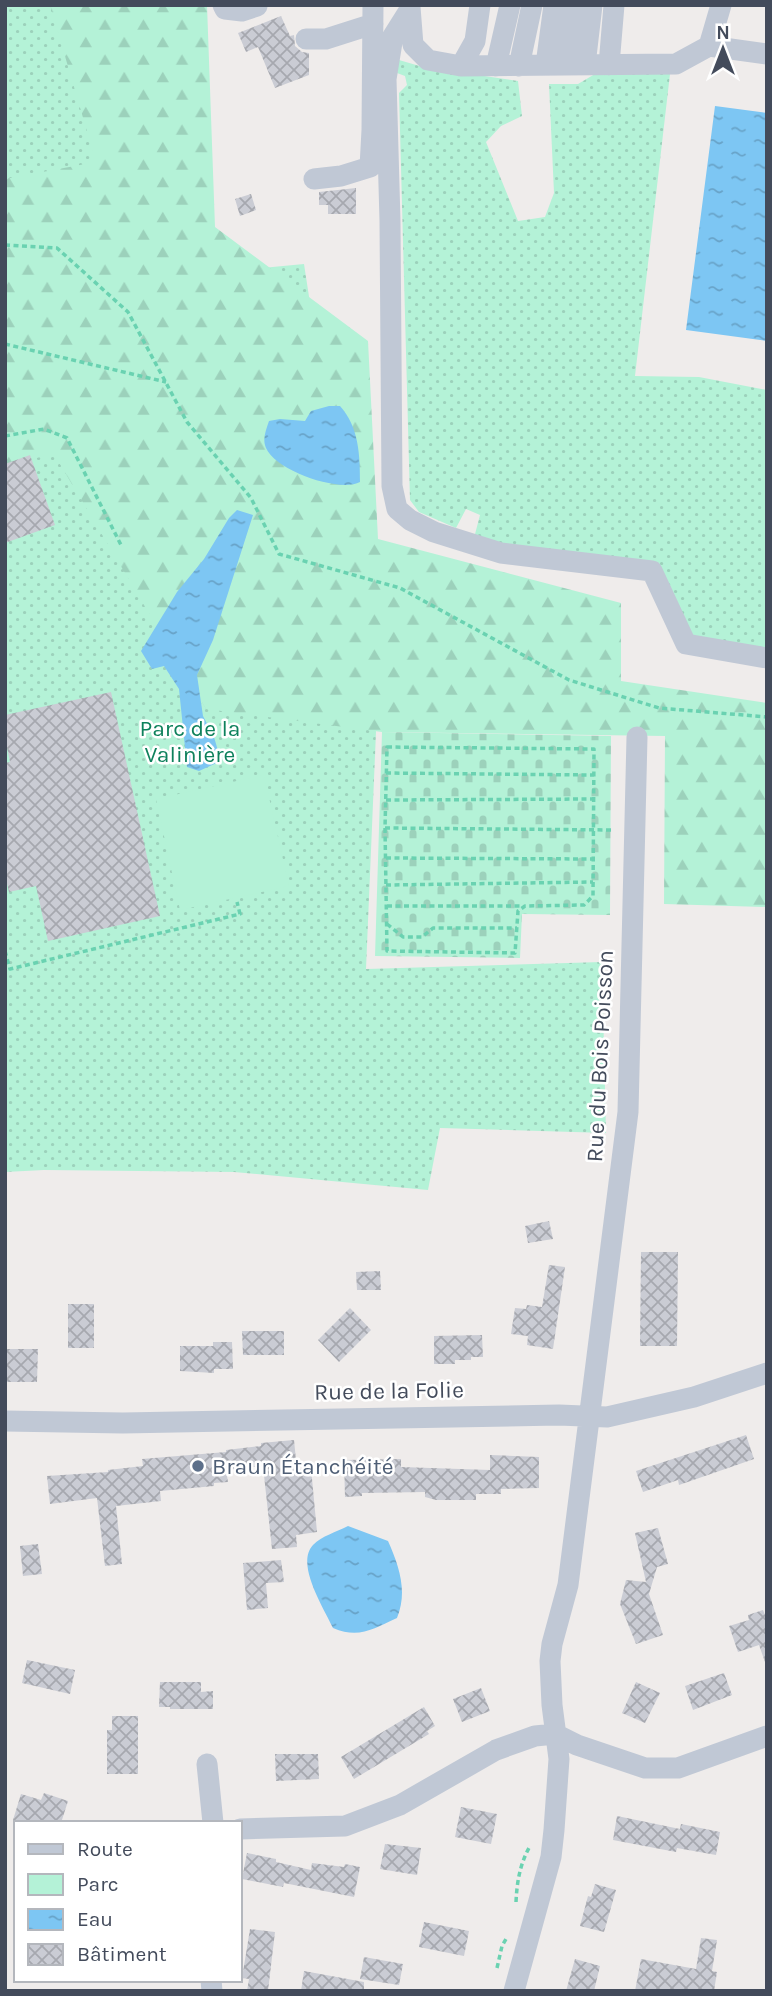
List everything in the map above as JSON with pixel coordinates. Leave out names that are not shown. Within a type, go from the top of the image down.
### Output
[{"type":"street","points":[[223,5],[225,9],[242,11],[257,6]]},
{"type":"street","points":[[461,66],[475,41],[480,5]]},
{"type":"street","points":[[496,65],[510,5]]},
{"type":"street","points":[[519,65],[532,5]]},
{"type":"street","points":[[554,5],[565,65]]},
{"type":"street","points":[[565,65],[571,5]]},
{"type":"street","points":[[565,65],[592,5]]},
{"type":"street","points":[[609,65],[614,5]]},
{"type":"street","points":[[709,46],[721,5]]},
{"type":"street","points":[[410,7],[413,45],[428,60],[461,66],[676,64],[709,46],[767,54]]},
{"type":"street","points":[[410,7],[393,36],[386,79],[392,486],[397,509],[410,520],[434,532],[501,553],[652,571],[685,644],[767,658]]},
{"type":"street","points":[[306,39],[326,39],[373,15],[369,167],[341,176],[314,179]]},
{"type":"street","name":"Rue du Bois Poisson","points":[[514,1991],[551,1857],[559,1777],[550,1661],[568,1586],[628,1112],[637,737]]},
{"type":"street","name":"Rue de la Folie","points":[[5,1422],[110,1423],[559,1415],[607,1418],[694,1398],[767,1373]]},
{"type":"street","points":[[242,1829],[345,1826],[400,1805],[496,1750],[535,1736],[555,1734],[578,1745],[645,1768],[678,1768],[767,1736]]},
{"type":"street","points":[[207,1765],[213,1821]]},
{"type":"path","points":[[5,245],[57,248],[128,312],[187,422],[251,498],[279,554],[400,589],[569,680],[659,708],[767,717]]},
{"type":"path","points":[[5,344],[166,382]]},
{"type":"path","points":[[5,436],[44,429],[67,438],[121,545]]},
{"type":"path","points":[[386,905],[524,905],[584,905],[593,896],[594,748],[387,747],[385,800],[386,923],[387,951],[515,953],[518,911],[524,905]]},
{"type":"path","points":[[386,773],[594,775]]},
{"type":"path","points":[[385,800],[594,799]]},
{"type":"path","points":[[385,828],[635,831]]},
{"type":"path","points":[[386,858],[593,859]]},
{"type":"path","points":[[386,884],[593,883]]},
{"type":"path","points":[[5,951],[10,969],[240,915],[237,902]]},
{"type":"path","points":[[386,923],[403,937],[422,937],[433,928],[517,928]]},
{"type":"path","points":[[515,1914],[518,1876],[522,1860],[532,1842]]},
{"type":"path","points":[[497,1970],[507,1936]]},
{"type":"green space","name":"Parc de la Valinière","points":[[5,5],[155,5],[197,274],[304,264],[376,732],[366,969],[602,962],[606,1133],[440,1128],[428,1190],[234,1172],[5,1172]]},
{"type":"green space","points":[[50,5],[207,5],[215,227],[368,341],[378,539],[621,603],[621,681],[767,703],[767,907],[664,904],[665,736],[382,732],[206,709],[54,454],[5,465],[5,179],[96,162]]},
{"type":"green space","points":[[399,60],[423,67],[518,81],[522,116],[501,126],[486,142],[518,221],[545,217],[554,193],[549,84],[578,84],[600,71],[670,74],[635,376],[699,377],[767,390],[767,649],[691,639],[653,561],[496,545],[474,538],[480,515],[466,509],[456,528],[419,512],[410,500],[399,93],[407,85],[405,76],[397,73]]},
{"type":"green space","points":[[382,732],[611,736],[610,915],[522,914],[520,958],[375,956]]},
{"type":"green space","points":[[264,775],[289,886],[180,910],[156,799]]},
{"type":"water","points":[[715,106],[767,113],[767,341],[686,330]]},
{"type":"water","points":[[340,406],[355,432],[360,482],[338,485],[309,478],[282,465],[266,448],[264,438],[269,421],[305,421],[311,411]]},
{"type":"water","points":[[237,510],[253,515],[213,640],[197,675],[203,716],[214,737],[221,761],[199,771],[187,767],[179,689],[164,666],[152,669],[141,651],[177,592],[204,559],[229,518]]},
{"type":"water","points":[[348,1526],[388,1541],[399,1569],[402,1588],[397,1618],[358,1633],[333,1628],[313,1586],[307,1563],[308,1553],[313,1545]]},
{"type":"building","points":[[281,16],[290,36],[294,35],[295,46],[302,52],[309,53],[309,75],[275,88],[258,47],[246,52],[238,33]]},
{"type":"building","points":[[356,188],[356,214],[328,214],[328,205],[319,205],[319,192]]},
{"type":"building","points":[[251,194],[256,210],[240,216],[235,199]]},
{"type":"building","points":[[30,455],[55,525],[5,543],[5,464]]},
{"type":"building","points":[[111,692],[160,916],[48,941],[36,886],[9,892],[5,875],[5,763],[10,762],[5,738],[5,715]]},
{"type":"building","points":[[549,1221],[553,1239],[528,1243],[525,1226]]},
{"type":"building","points":[[641,1252],[678,1252],[677,1346],[640,1346]]},
{"type":"building","points":[[549,1265],[565,1267],[553,1349],[527,1345],[528,1336],[511,1334],[515,1308],[526,1309],[527,1305],[542,1307]]},
{"type":"building","points":[[380,1271],[381,1290],[357,1290],[356,1272]]},
{"type":"building","points":[[68,1304],[94,1304],[94,1348],[68,1348]]},
{"type":"building","points":[[350,1308],[371,1330],[339,1362],[318,1340]]},
{"type":"building","points":[[242,1331],[284,1331],[284,1355],[243,1355]]},
{"type":"building","points":[[482,1335],[483,1357],[455,1360],[455,1364],[434,1364],[434,1336]]},
{"type":"building","points":[[213,1342],[232,1342],[233,1369],[214,1369],[214,1373],[180,1371],[180,1346],[213,1346]]},
{"type":"building","points":[[5,1349],[38,1349],[37,1382],[5,1382]]},
{"type":"building","points":[[746,1435],[754,1459],[679,1485],[678,1480],[643,1492],[636,1471]]},
{"type":"building","points":[[294,1440],[297,1470],[311,1468],[317,1532],[296,1535],[297,1547],[272,1549],[263,1466],[226,1470],[228,1482],[214,1483],[214,1486],[160,1491],[161,1501],[116,1506],[122,1564],[105,1566],[97,1498],[50,1504],[47,1476],[108,1472],[143,1466],[142,1459],[226,1452],[261,1446],[261,1443]]},
{"type":"building","points":[[490,1455],[539,1457],[539,1488],[501,1489],[501,1494],[476,1494],[476,1500],[436,1500],[425,1497],[425,1492],[362,1493],[362,1496],[345,1497],[344,1460],[401,1459],[401,1467],[490,1470]]},
{"type":"building","points":[[658,1528],[668,1564],[657,1567],[649,1594],[663,1635],[636,1644],[620,1604],[626,1580],[646,1582],[635,1533]]},
{"type":"building","points":[[38,1544],[42,1574],[23,1576],[20,1546]]},
{"type":"building","points":[[281,1560],[284,1582],[266,1583],[268,1608],[247,1610],[243,1563]]},
{"type":"building","points":[[763,1610],[765,1615],[767,1614],[765,1662],[759,1645],[738,1652],[729,1626],[749,1620],[748,1615]]},
{"type":"building","points":[[27,1660],[75,1670],[70,1694],[22,1683]]},
{"type":"building","points":[[724,1673],[732,1695],[693,1710],[685,1686]]},
{"type":"building","points":[[160,1682],[201,1682],[201,1692],[213,1691],[213,1709],[159,1707]]},
{"type":"building","points":[[636,1682],[660,1693],[645,1723],[622,1713]]},
{"type":"building","points":[[481,1688],[490,1711],[462,1722],[453,1699]]},
{"type":"building","points":[[424,1707],[435,1726],[427,1731],[429,1734],[354,1779],[341,1757]]},
{"type":"building","points":[[112,1716],[138,1716],[138,1774],[107,1774],[107,1730],[112,1730]]},
{"type":"building","points":[[275,1754],[318,1754],[319,1779],[276,1781]]},
{"type":"building","points":[[44,1793],[68,1801],[62,1821],[13,1820],[21,1794],[41,1800]]},
{"type":"building","points":[[461,1807],[497,1814],[491,1844],[455,1837]]},
{"type":"building","points":[[617,1816],[680,1829],[681,1824],[720,1832],[716,1855],[677,1848],[676,1852],[613,1840]]},
{"type":"building","points":[[385,1844],[421,1848],[417,1875],[380,1869]]},
{"type":"building","points":[[247,1853],[311,1870],[312,1863],[360,1867],[354,1897],[284,1883],[283,1887],[242,1879]]},
{"type":"building","points":[[595,1884],[616,1890],[604,1932],[580,1926],[588,1896],[591,1897]]},
{"type":"building","points":[[424,1922],[469,1931],[464,1956],[419,1947]]},
{"type":"building","points":[[250,1929],[275,1932],[268,1991],[247,1991],[249,1979],[242,1978]]},
{"type":"building","points":[[701,1938],[717,1940],[712,1971],[717,1972],[714,1991],[635,1991],[641,1959],[696,1969]]},
{"type":"building","points":[[364,1957],[403,1964],[399,1985],[360,1979]]},
{"type":"building","points":[[575,1959],[600,1966],[594,1991],[566,1991]]},
{"type":"building","points":[[304,1971],[364,1982],[364,1991],[301,1991]]},
{"type":"place","name":"Braun Étanchéité","points":[[198,1466]]}]
